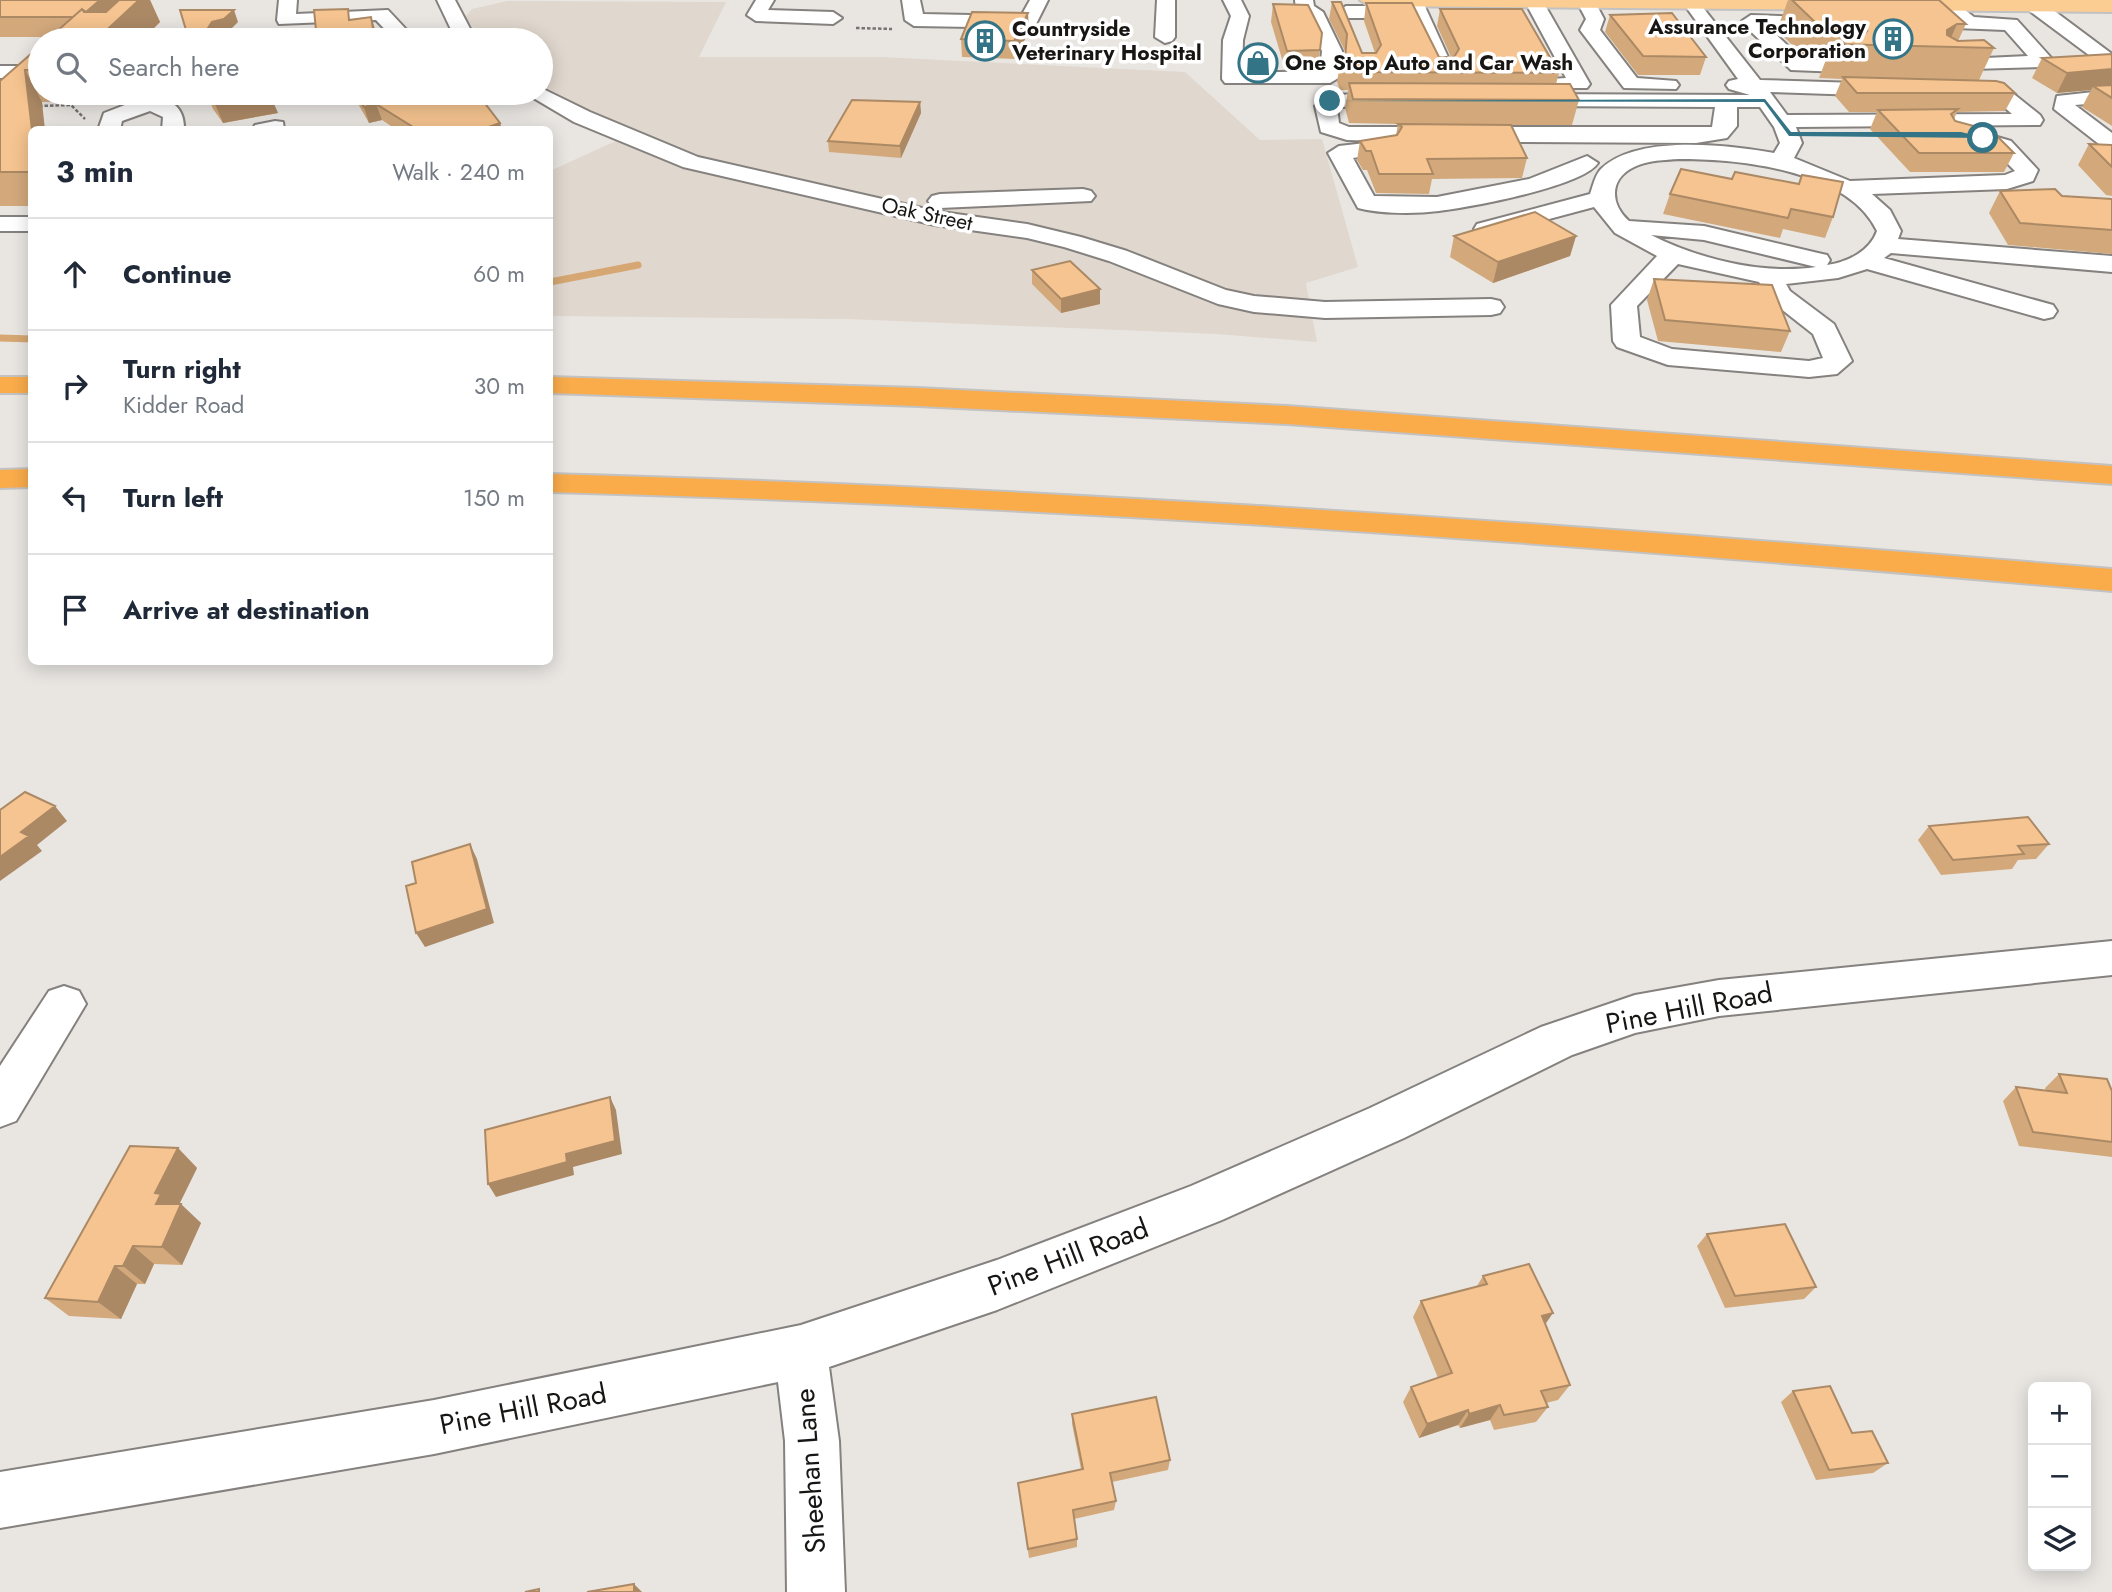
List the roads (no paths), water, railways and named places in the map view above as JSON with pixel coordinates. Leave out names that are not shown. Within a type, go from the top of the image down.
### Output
[{"type":"highway","points":[[0,385],[28,385]]},
{"type":"highway","points":[[553,385],[918,397],[1287,415],[2112,475]]},
{"type":"highway","points":[[0,479],[28,478]]},
{"type":"highway","points":[[553,483],[870,492],[1134,505],[2112,580]]},
{"type":"main road","points":[[1370,0],[1415,6],[1523,0],[2112,6]]},
{"type":"street","points":[[288,0],[286,20],[290,28]]},
{"type":"street","points":[[446,0],[460,28]]},
{"type":"street","points":[[765,0],[756,15],[824,11]]},
{"type":"street","points":[[911,0],[913,30],[1028,22],[1039,0]]},
{"type":"street","points":[[1165,37],[1166,0]]},
{"type":"street","points":[[1533,1],[1580,84],[1509,92],[1726,101],[1759,93]]},
{"type":"street","points":[[1585,1],[1594,22],[1590,30],[1631,84],[1759,93],[1909,90]]},
{"type":"street","points":[[1700,2],[1724,47],[1785,128],[1791,143],[1780,172]]},
{"type":"street","points":[[1945,5],[1969,23]]},
{"type":"street","points":[[2034,5],[2112,63]]},
{"type":"street","points":[[1356,38],[1345,6],[1415,6],[1443,68]]},
{"type":"street","points":[[1264,14],[1236,7],[1232,79],[1330,77],[1332,51],[1303,10]]},
{"type":"street","points":[[286,20],[381,14],[394,28]]},
{"type":"street","points":[[1594,22],[1662,21]]},
{"type":"street","points":[[1864,66],[1798,66],[1751,21],[2010,24],[2044,61],[1917,66]]},
{"type":"street","points":[[1724,47],[1779,48]]},
{"type":"street","points":[[0,72],[28,72]]},
{"type":"street","points":[[1785,128],[2032,120],[1996,92],[1935,90]]},
{"type":"street","points":[[2112,96],[2064,100],[2065,109],[2112,143]]},
{"type":"street","points":[[1420,99],[1336,99],[1326,106],[1329,127],[1347,133],[1368,134],[1696,136],[1719,133],[1726,126],[1726,101]]},
{"type":"street","name":"Oak Street","points":[[553,102],[691,162],[897,209],[1072,242],[1118,256],[1218,296],[1254,304],[1325,310],[1491,307]]},
{"type":"street","points":[[110,126],[112,118],[129,105]]},
{"type":"street","points":[[159,105],[174,114],[173,126]]},
{"type":"street","points":[[1785,128],[1961,134],[2003,146],[2027,170],[2025,176],[2007,181],[1849,188]]},
{"type":"street","points":[[1587,163],[1559,177],[1533,185],[1437,204],[1366,203],[1339,153],[1385,148],[1550,157],[1625,165],[1677,175]]},
{"type":"street","points":[[1695,151],[1742,154],[1780,172],[1804,168],[1849,188],[1876,208],[1885,223],[1887,234],[1866,258],[1820,273],[1767,274],[1739,271],[1673,254],[1640,239],[1611,216],[1602,198],[1604,182],[1625,165],[1654,155],[1695,151]]},
{"type":"street","points":[[897,209],[922,201],[1083,196]]},
{"type":"street","points":[[1467,234],[1536,213],[1602,198]]},
{"type":"street","points":[[1876,208],[2026,202]]},
{"type":"street","points":[[0,224],[28,224]]},
{"type":"street","points":[[1620,225],[1673,228],[1744,242],[1866,258],[2112,264]]},
{"type":"street","points":[[1739,271],[1744,242]]},
{"type":"street","points":[[1673,254],[1624,305],[1627,341],[1668,357],[1809,369],[1827,368],[1838,361],[1825,330],[1780,296],[1767,274]]},
{"type":"street","points":[[1866,258],[2044,311]]},
{"type":"street","name":"Pine Hill Road","points":[[0,1500],[434,1427],[801,1351],[997,1285],[1205,1204],[1595,1025],[1648,1011],[1719,998],[2112,958]]},
{"type":"street","points":[[0,1106],[64,1004]]},
{"type":"street","name":"Sheehan Lane","points":[[801,1351],[812,1441],[816,1592]]},
{"type":"waterway","points":[[553,281],[638,265]]},
{"type":"waterway","points":[[0,338],[28,339]]},
{"type":"place","name":"Assurance Technology Corporation","points":[[1893,39]]},
{"type":"place","name":"Countryside Veterinary Hospital","points":[[985,41]]},
{"type":"place","name":"One Stop Auto and Car Wash","points":[[1258,63]]}]
